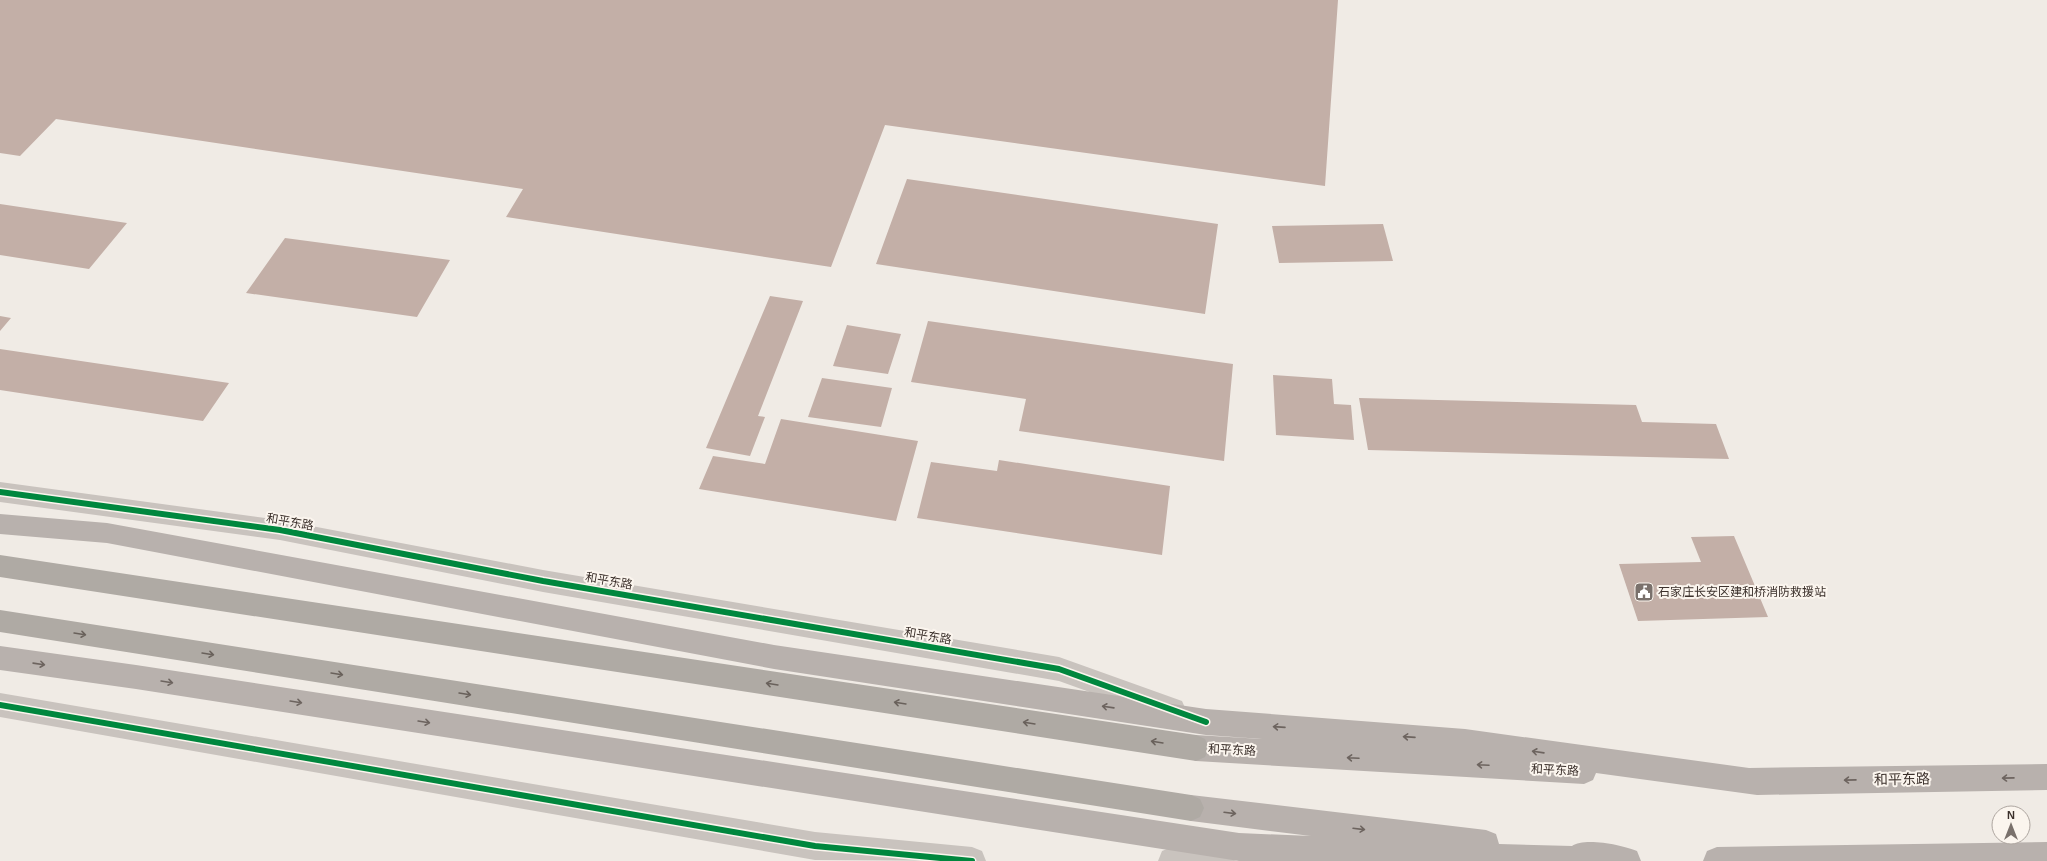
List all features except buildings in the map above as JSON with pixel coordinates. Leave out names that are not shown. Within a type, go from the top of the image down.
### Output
[{"type":"highway","name":"和平东路","points":[[0,566],[1196,748]]},
{"type":"highway","points":[[0,621],[1191,808]]},
{"type":"main road","name":"和平东路","points":[[0,524],[107,533],[774,657],[1206,722],[1465,742],[1757,782]]},
{"type":"main road","points":[[0,658],[144,678],[1239,847],[1596,861]]},
{"type":"main road","name":"和平东路","points":[[1196,748],[1757,782],[2047,777]]},
{"type":"main road","points":[[1191,808],[1627,861]]},
{"type":"main road","points":[[1717,861],[2047,856]]},
{"type":"street","name":"和平东路","points":[[0,492],[280,530],[543,581],[1059,669],[1206,722]]},
{"type":"street","points":[[0,706],[815,846],[972,861]]},
{"type":"street","points":[[1172,861],[1239,847]]},
{"type":"cycle path","points":[[0,492],[280,530],[543,581],[1059,669],[1206,722]]},
{"type":"cycle path","points":[[0,705],[815,846],[972,861]]},
{"type":"place","name":"石家庄长安区建和桥消防救援站","points":[[1644,592]]}]
